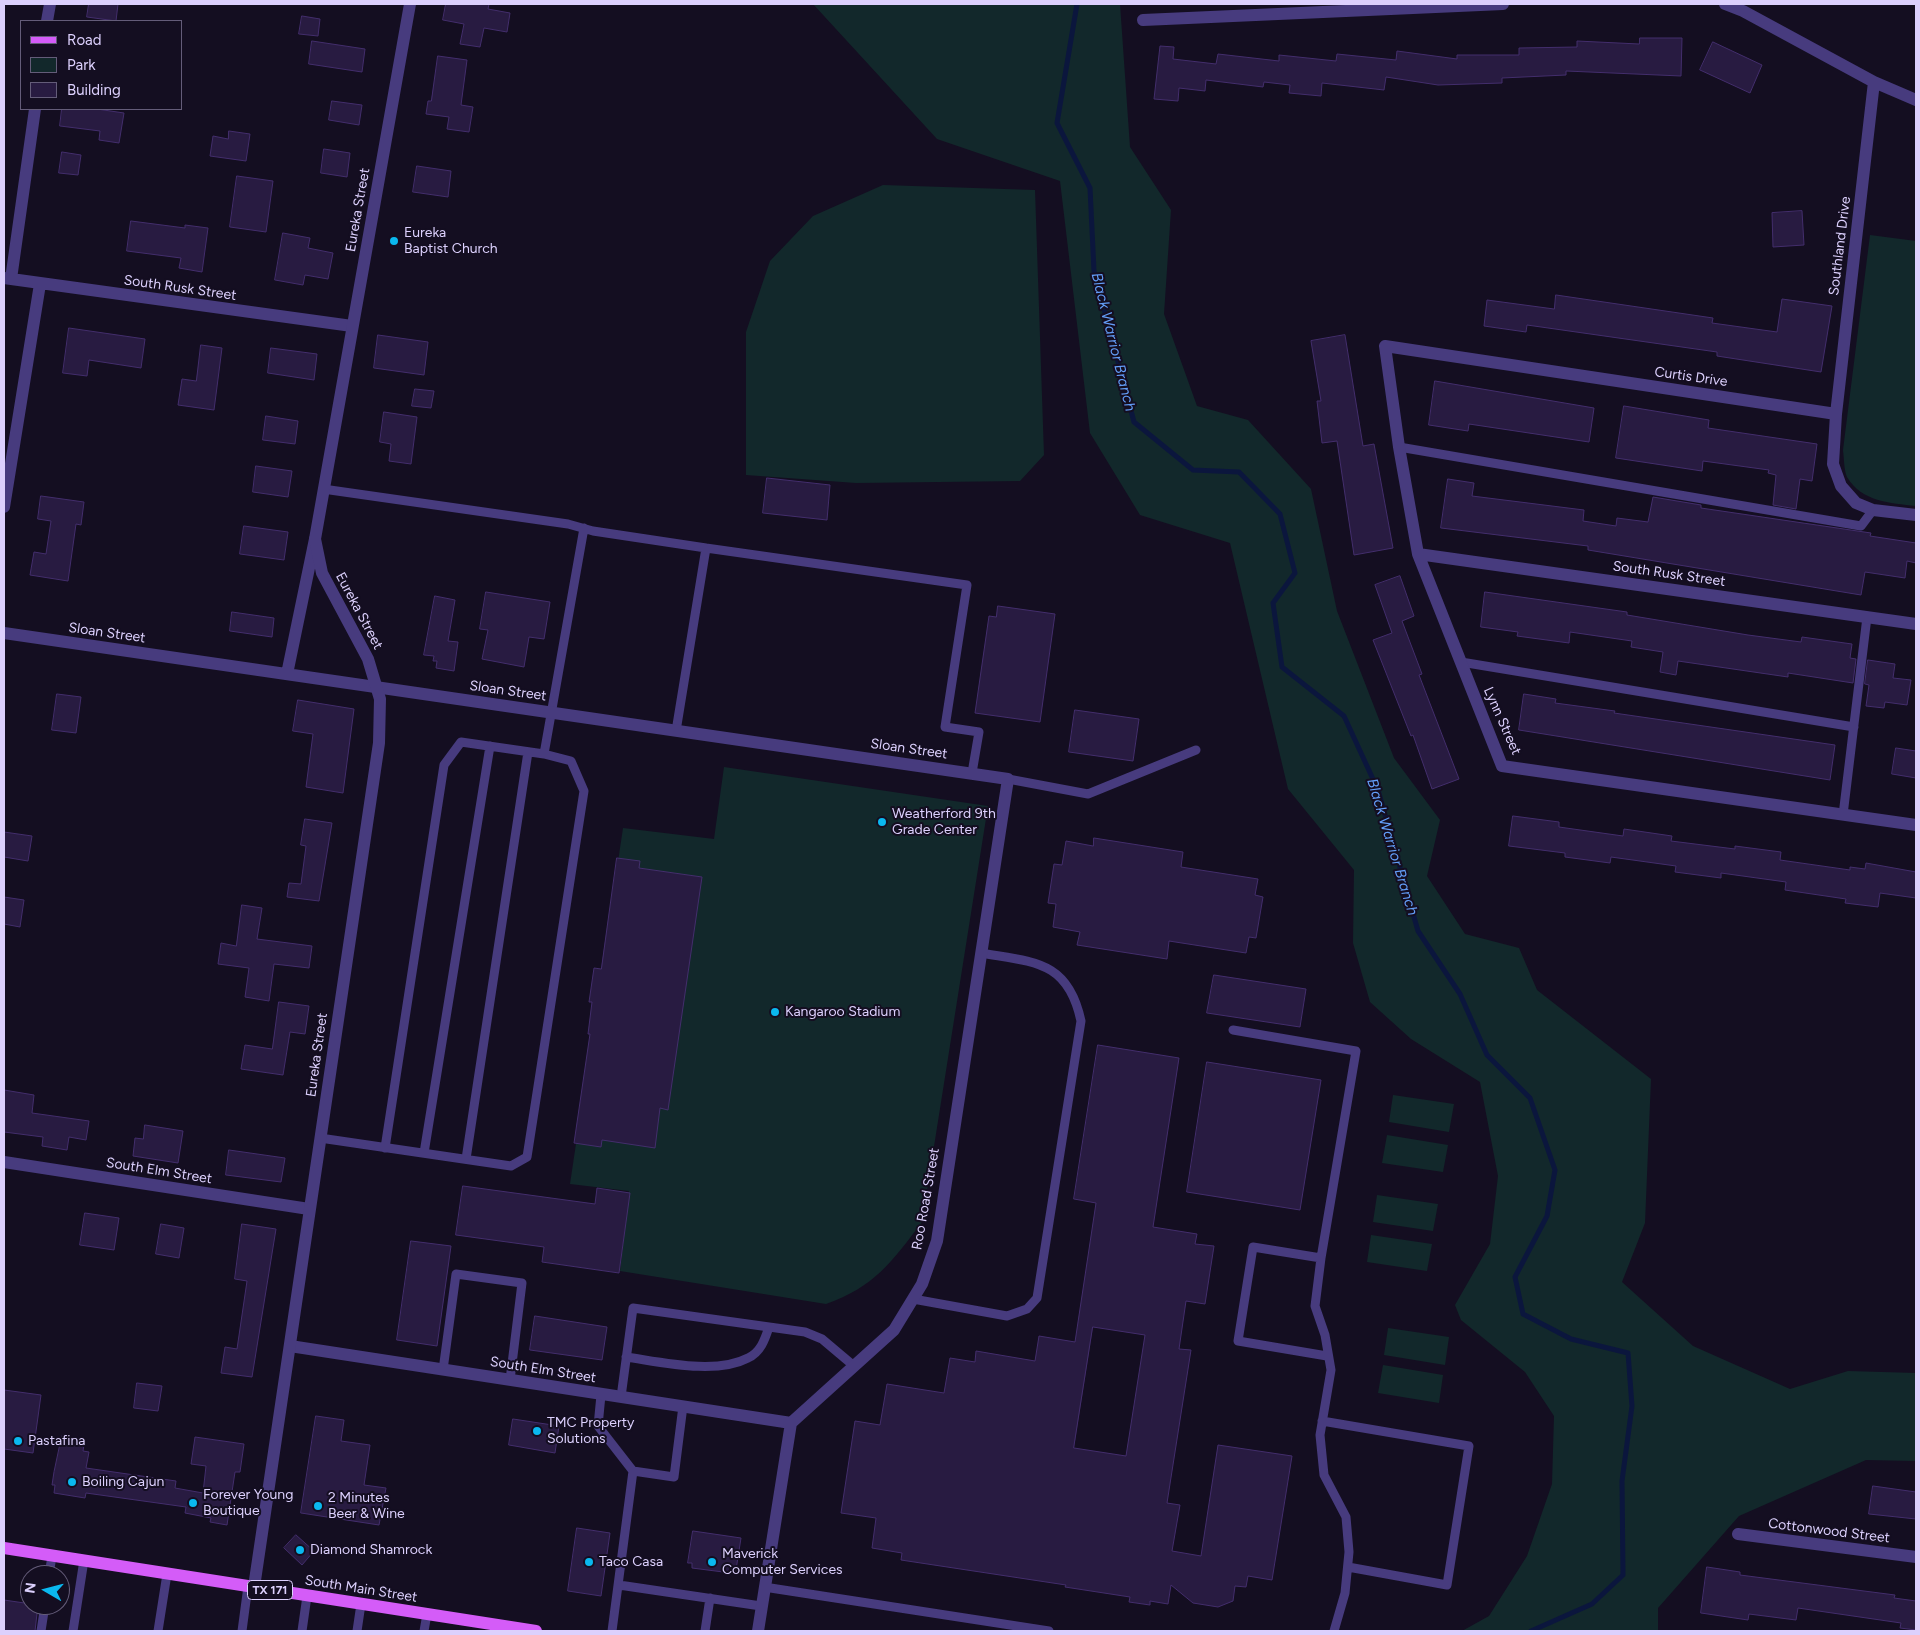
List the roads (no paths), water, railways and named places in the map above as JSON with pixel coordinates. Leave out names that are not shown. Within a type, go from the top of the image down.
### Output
[{"type":"main road","name":"South Main Street","points":[[4,1548],[427,1614],[471,1626],[536,1631]]},
{"type":"street","points":[[47,20],[50,4]]},
{"type":"street","name":"Eureka Street","points":[[287,674],[315,539],[410,4]]},
{"type":"street","points":[[1143,20],[1246,9],[1503,4]]},
{"type":"street","points":[[1725,4],[1743,11],[1874,82],[1916,100]]},
{"type":"street","name":"Southland Drive","points":[[1836,414],[1874,82]]},
{"type":"street","points":[[7,278],[35,110]]},
{"type":"street","name":"South Rusk Street","points":[[7,278],[352,326]]},
{"type":"street","points":[[4,507],[40,284]]},
{"type":"street","name":"Curtis Drive","points":[[1385,346],[1836,414]]},
{"type":"street","name":"Lynn Street","points":[[1385,346],[1399,447],[1418,554],[1502,766],[1916,825]]},
{"type":"street","points":[[1836,414],[1833,464],[1841,486],[1856,503],[1873,510],[1916,515]]},
{"type":"street","name":"Eureka Street","points":[[251,1587],[290,1346],[379,743],[380,699],[368,659],[322,573],[315,539]]},
{"type":"street","name":"South Rusk Street","points":[[1418,554],[1916,624]]},
{"type":"street","name":"Sloan Street","points":[[4,633],[1008,779]]},
{"type":"street","name":"Roo Road Street","points":[[791,1423],[894,1330],[922,1284],[937,1241],[1008,779]]},
{"type":"street","name":"South Elm Street","points":[[4,1162],[309,1209]]},
{"type":"street","name":"South Elm Street","points":[[290,1346],[791,1423]]},
{"type":"street","points":[[758,1631],[791,1423]]},
{"type":"street","name":"Cottonwood Street","points":[[1738,1534],[1916,1557]]},
{"type":"lane","points":[[1399,447],[1861,526],[1873,510]]},
{"type":"lane","points":[[323,489],[706,548],[967,585],[945,727],[979,732],[972,773]]},
{"type":"lane","points":[[544,754],[584,528]]},
{"type":"lane","points":[[676,731],[706,548]]},
{"type":"lane","points":[[1843,815],[1867,617]]},
{"type":"lane","points":[[1461,662],[1854,727]]},
{"type":"lane","points":[[320,1138],[385,1148],[511,1166],[527,1157],[584,791],[571,761],[544,754],[461,742],[444,765],[385,1148]]},
{"type":"lane","points":[[424,1153],[490,746]]},
{"type":"lane","points":[[1008,779],[1088,794],[1196,750]]},
{"type":"lane","points":[[466,1159],[528,752]]},
{"type":"lane","points":[[913,1298],[1007,1316],[1027,1309],[1037,1298],[1081,1021],[1073,994],[1056,972],[1040,963],[981,953]]},
{"type":"lane","points":[[1233,1030],[1356,1051],[1321,1258],[1315,1306],[1325,1335],[1327,1356],[1331,1370],[1320,1435],[1324,1475],[1346,1517],[1349,1552],[1345,1593],[1334,1631]]},
{"type":"lane","points":[[1321,1258],[1253,1247],[1238,1340],[1327,1356]]},
{"type":"lane","points":[[443,1370],[456,1274],[522,1283],[510,1380]]},
{"type":"lane","points":[[621,1397],[633,1308],[805,1332],[822,1339],[854,1366]]},
{"type":"lane","points":[[626,1357],[681,1365],[717,1365],[734,1362],[748,1358],[756,1352],[763,1343],[769,1327]]},
{"type":"lane","points":[[601,1395],[598,1426],[633,1472],[612,1631]]},
{"type":"lane","points":[[633,1472],[674,1477],[683,1406]]},
{"type":"lane","points":[[1322,1421],[1469,1446],[1446,1584],[1348,1567]]},
{"type":"lane","points":[[51,1565],[52,1556]]},
{"type":"lane","points":[[73,1631],[84,1560]]},
{"type":"lane","points":[[158,1631],[167,1574]]},
{"type":"lane","points":[[619,1585],[761,1606]]},
{"type":"lane","points":[[764,1586],[1049,1631]]},
{"type":"lane","points":[[242,1631],[251,1587]]},
{"type":"lane","points":[[302,1631],[307,1596]]},
{"type":"lane","points":[[705,1631],[710,1598]]},
{"type":"lane","points":[[357,1631],[361,1604]]},
{"type":"lane","points":[[424,1631],[427,1614]]},
{"type":"lane","points":[[41,1631],[43,1615]]},
{"type":"waterway","name":"Black Warrior Branch","points":[[1077,4],[1057,123],[1090,188],[1094,271],[1134,422],[1193,470],[1239,472],[1280,514],[1295,573],[1273,603],[1282,667],[1344,716],[1378,790],[1418,931],[1460,994],[1487,1055],[1530,1098],[1555,1170],[1547,1216],[1515,1277],[1523,1314],[1571,1339],[1628,1353],[1632,1406],[1622,1481],[1623,1575],[1592,1604],[1531,1631]]},
{"type":"place","name":"Eureka Baptist Church","points":[[394,241]]},
{"type":"place","name":"Weatherford 9th Grade Center","points":[[882,822]]},
{"type":"place","name":"Kangaroo Stadium","points":[[775,1012]]},
{"type":"place","name":"TMC Property Solutions","points":[[537,1431]]},
{"type":"place","name":"Pastafina","points":[[18,1441]]},
{"type":"place","name":"Boiling Cajun","points":[[72,1482]]},
{"type":"place","name":"Forever Young Boutique","points":[[193,1503]]},
{"type":"place","name":"2 Minutes Beer & Wine","points":[[318,1506]]},
{"type":"place","name":"Diamond Shamrock","points":[[300,1550]]},
{"type":"place","name":"Taco Casa","points":[[589,1562]]},
{"type":"place","name":"Maverick Computer Services","points":[[712,1562]]}]
